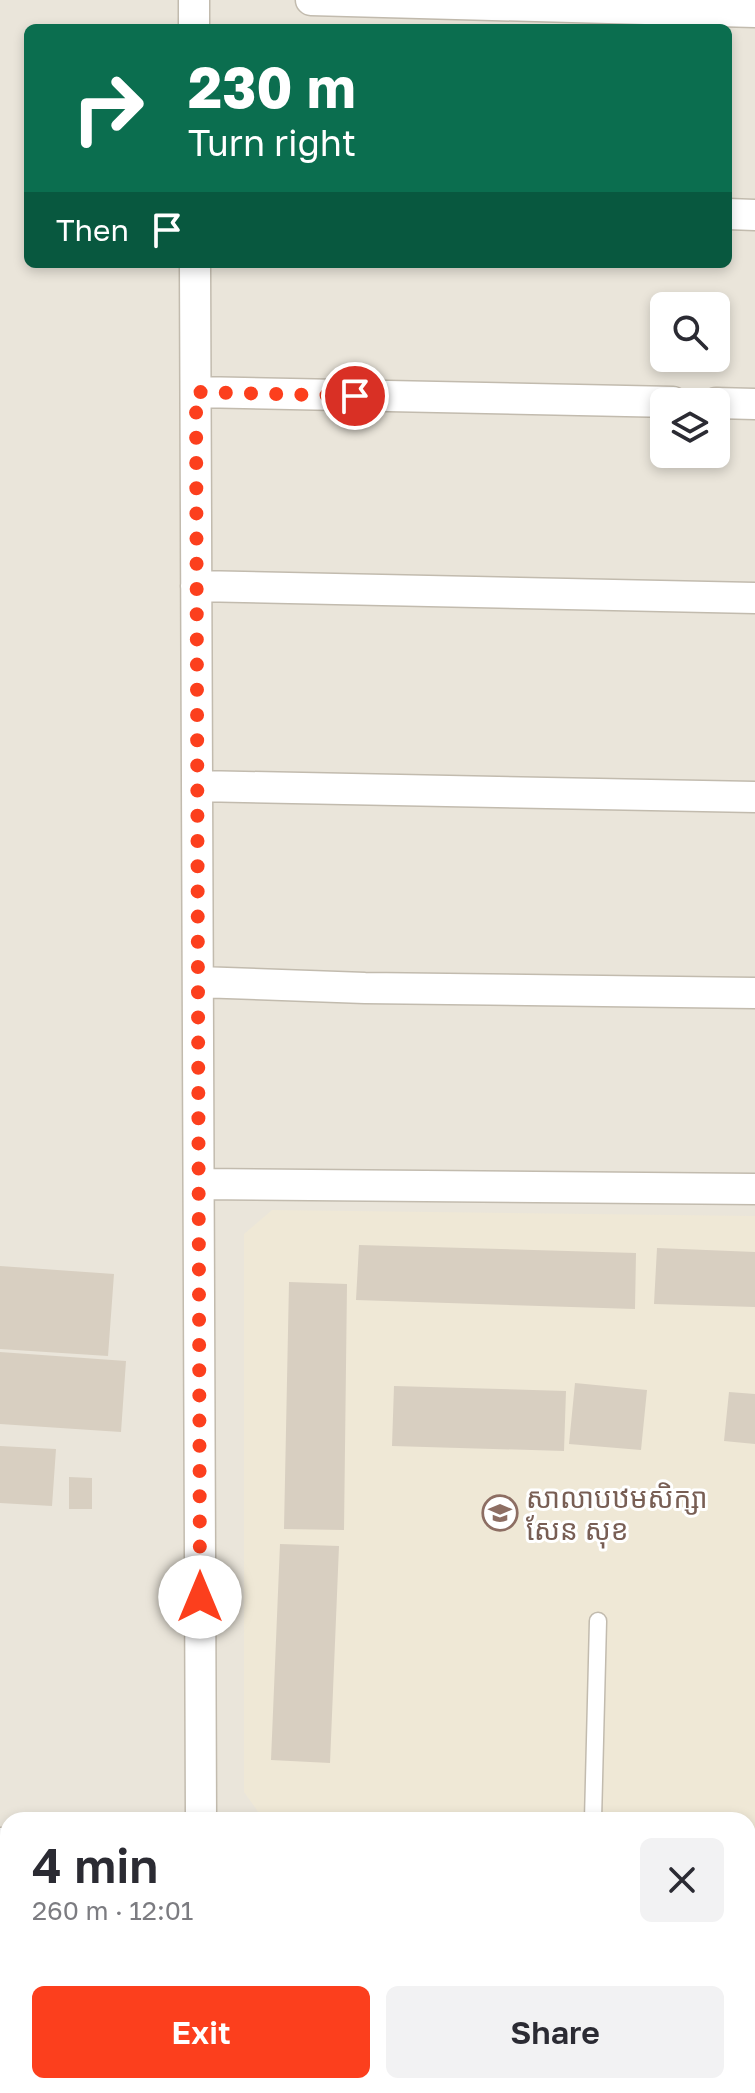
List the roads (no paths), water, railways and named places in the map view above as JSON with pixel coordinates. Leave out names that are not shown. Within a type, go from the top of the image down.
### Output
[{"type":"street","points":[[194,0],[194,24]]},
{"type":"street","points":[[311,0],[755,12]]},
{"type":"street","points":[[732,214],[755,215]]},
{"type":"street","points":[[195,268],[201,1812]]},
{"type":"street","points":[[196,392],[650,402]]},
{"type":"street","points":[[730,403],[755,404]]},
{"type":"street","points":[[196,586],[755,598]]},
{"type":"street","points":[[197,786],[755,797]]},
{"type":"street","points":[[198,982],[365,988],[755,993]]},
{"type":"street","points":[[199,1184],[755,1189]]},
{"type":"lane","points":[[593,1812],[598,1621]]},
{"type":"place","name":"សាលាបឋមសិក្សា សែន សុខ","points":[[500,1513]]}]
